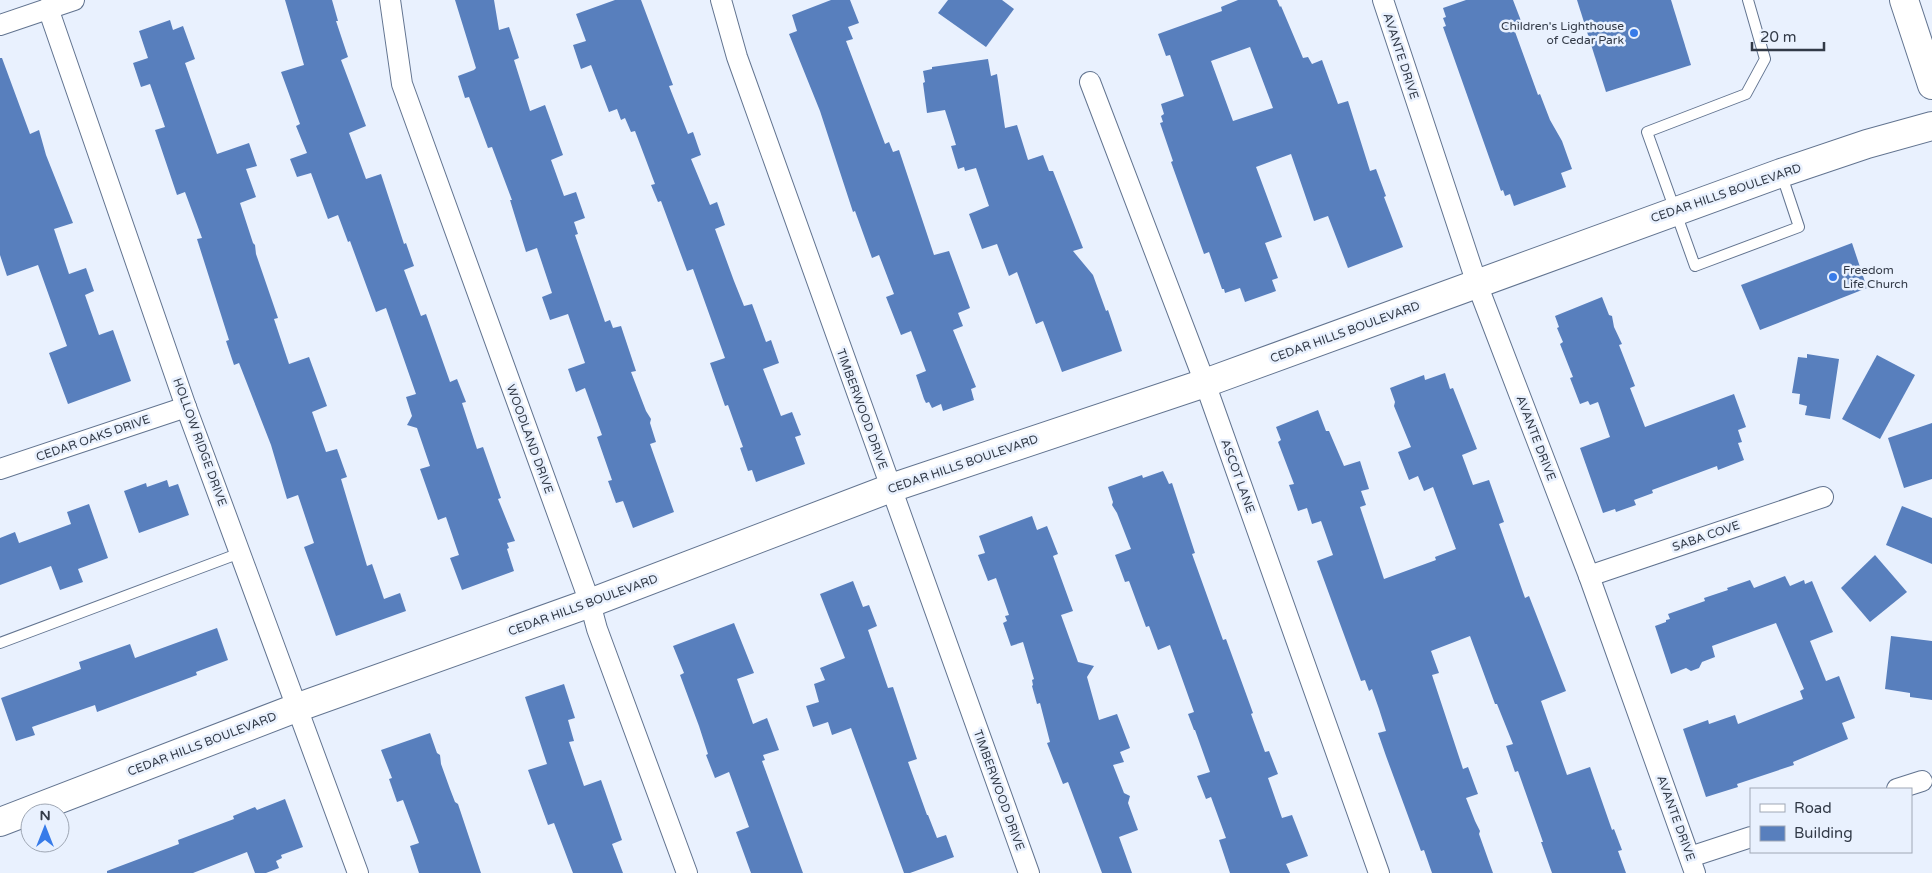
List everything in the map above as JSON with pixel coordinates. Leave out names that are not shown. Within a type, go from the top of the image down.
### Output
[{"type":"street","points":[[0,25],[74,0]]},
{"type":"street","name":"WOODLAND DRIVE","points":[[390,0],[402,84],[590,603],[597,629],[687,873]]},
{"type":"street","name":"TIMBERWOOD DRIVE","points":[[721,0],[736,57],[1029,873]]},
{"type":"street","name":"AVANTE DRIVE","points":[[1383,0],[1477,284],[1589,576],[1693,865]]},
{"type":"street","points":[[1904,0],[1932,85]]},
{"type":"street","name":"HOLLOW RIDGE DRIVE","points":[[48,8],[186,407],[358,873]]},
{"type":"street","name":"ASCOT LANE","points":[[1090,82],[1205,383],[1379,873]]},
{"type":"street","name":"CEDAR HILLS BOULEVARD","points":[[0,822],[296,708],[590,603],[890,488],[1205,383],[1675,211],[1867,144],[1932,126]]},
{"type":"street","name":"CEDAR OAKS DRIVE","points":[[0,469],[186,407]]},
{"type":"street","name":"SABA COVE","points":[[1589,576],[1823,497]]},
{"type":"street","points":[[1900,788],[1922,781]]},
{"type":"street","points":[[1693,865],[1750,837]]},
{"type":"lane","points":[[1748,0],[1766,59],[1746,94],[1647,132],[1695,266],[1799,227],[1781,174]]},
{"type":"lane","points":[[0,643],[240,553]]},
{"type":"building","points":[[285,0],[332,0],[338,21],[336,21],[348,57],[341,60],[366,126],[349,133],[366,179],[381,174],[404,244],[406,243],[414,266],[404,270],[421,316],[426,314],[450,382],[457,379],[466,402],[462,403],[477,449],[483,447],[501,498],[498,499],[515,541],[507,543],[514,571],[462,590],[450,558],[459,555],[446,517],[438,520],[420,469],[430,466],[417,428],[407,425],[412,416],[406,397],[416,394],[386,308],[376,312],[350,241],[348,242],[338,215],[328,219],[311,173],[297,177],[290,159],[307,153],[296,126],[300,124],[281,72],[304,65]]},
{"type":"building","points":[[455,0],[494,0],[499,30],[509,27],[519,58],[514,60],[530,111],[545,105],[563,155],[551,160],[564,196],[576,192],[585,218],[574,222],[578,234],[575,235],[605,322],[610,320],[613,328],[621,326],[636,371],[631,372],[651,419],[650,423],[656,442],[650,444],[674,512],[633,528],[623,501],[616,503],[608,481],[612,480],[597,437],[602,435],[585,388],[576,392],[568,369],[585,363],[568,314],[550,320],[542,297],[552,293],[537,248],[526,252],[510,200],[512,200],[492,147],[488,148],[469,97],[465,98],[458,76],[476,68]]},
{"type":"building","points":[[615,0],[641,0],[673,85],[669,86],[688,134],[693,132],[701,155],[691,159],[710,205],[717,202],[725,225],[715,229],[734,281],[744,306],[752,304],[766,342],[771,340],[779,363],[763,369],[781,416],[792,412],[801,435],[795,437],[805,464],[756,482],[752,470],[748,471],[740,448],[743,447],[728,405],[725,406],[710,363],[725,358],[693,269],[687,271],[661,201],[658,202],[651,185],[655,184],[635,131],[631,132],[625,118],[621,120],[617,109],[609,112],[591,65],[581,69],[573,45],[586,41],[576,14]]},
{"type":"building","points":[[831,0],[850,0],[859,23],[848,27],[853,39],[846,41],[885,144],[889,142],[893,152],[899,150],[934,255],[949,251],[970,308],[958,313],[963,326],[953,330],[976,387],[971,389],[974,400],[943,411],[941,404],[932,408],[929,402],[926,403],[924,399],[916,375],[926,371],[911,331],[901,335],[886,297],[894,294],[879,255],[872,258],[855,211],[853,212],[820,111],[789,34],[797,31],[792,15]]},
{"type":"building","points":[[948,0],[1002,0],[1014,9],[986,47],[938,13]]},
{"type":"building","points":[[1238,0],[1277,0],[1303,58],[1308,57],[1312,64],[1322,60],[1338,104],[1348,101],[1370,171],[1376,169],[1386,196],[1384,197],[1403,247],[1348,268],[1328,216],[1314,221],[1291,154],[1256,167],[1282,237],[1265,243],[1278,278],[1272,280],[1276,291],[1245,302],[1240,288],[1225,293],[1209,252],[1204,254],[1171,162],[1173,161],[1160,123],[1163,122],[1161,116],[1164,114],[1161,104],[1184,96],[1170,55],[1166,56],[1158,34],[1222,11],[1221,7]],"holes":[[[1250,47],[1273,108],[1233,121],[1211,61]]]},
{"type":"building","points":[[1466,0],[1513,0],[1523,26],[1514,29],[1538,95],[1540,94],[1550,120],[1562,141],[1572,169],[1561,173],[1566,187],[1514,206],[1510,194],[1505,196],[1503,190],[1501,191],[1443,27],[1446,26],[1443,18],[1446,17],[1443,8]]},
{"type":"building","name":"Children's Lighthouse of Cedar Park","points":[[1577,0],[1671,0],[1691,65],[1606,92]]},
{"type":"building","points":[[170,20],[173,30],[183,26],[195,59],[185,63],[217,154],[249,143],[257,166],[246,169],[256,197],[240,203],[278,318],[274,319],[289,364],[309,357],[327,406],[312,412],[326,452],[337,449],[347,477],[341,479],[367,566],[372,564],[384,599],[400,593],[406,611],[336,636],[304,547],[314,543],[298,495],[287,499],[271,445],[239,363],[234,365],[226,341],[229,340],[197,239],[202,238],[185,192],[177,195],[155,130],[165,127],[150,84],[141,87],[133,63],[148,58],[139,31]]},
{"type":"building","points":[[0,58],[2,58],[30,134],[39,130],[46,155],[73,223],[54,229],[69,274],[86,268],[94,291],[85,295],[99,335],[113,330],[131,381],[68,404],[49,353],[67,346],[38,265],[7,276],[0,255]]},
{"type":"building","points":[[988,59],[991,76],[997,74],[1005,128],[1017,125],[1028,160],[1043,155],[1049,171],[1053,171],[1083,248],[1073,251],[1093,275],[1106,311],[1108,310],[1122,351],[1062,372],[1043,321],[1036,324],[1017,272],[1009,276],[997,244],[982,249],[969,214],[989,206],[976,168],[965,171],[964,167],[958,169],[951,146],[956,145],[945,110],[927,113],[923,71],[932,69],[932,67]]},
{"type":"building","points":[[1852,243],[1867,288],[1760,330],[1741,285]]},
{"type":"building","points":[[1602,297],[1609,315],[1612,316],[1614,327],[1622,344],[1619,345],[1635,386],[1630,388],[1645,427],[1734,394],[1746,427],[1738,430],[1742,442],[1738,443],[1744,460],[1718,470],[1717,466],[1652,490],[1653,493],[1634,500],[1636,505],[1616,512],[1615,509],[1603,513],[1580,448],[1610,437],[1598,402],[1590,405],[1588,401],[1580,404],[1570,378],[1573,377],[1560,344],[1563,342],[1557,328],[1559,327],[1555,316]]},
{"type":"building","points":[[1807,354],[1839,359],[1830,419],[1805,415],[1807,406],[1799,404],[1800,394],[1792,393],[1798,357],[1807,358]]},
{"type":"building","points":[[1877,355],[1915,375],[1880,439],[1842,419]]},
{"type":"building","points":[[1445,373],[1450,389],[1453,388],[1477,449],[1462,455],[1473,485],[1489,480],[1504,522],[1499,524],[1525,598],[1529,596],[1566,691],[1541,701],[1567,775],[1590,767],[1612,830],[1614,829],[1622,850],[1618,851],[1626,873],[1552,873],[1518,771],[1515,772],[1506,746],[1513,744],[1497,704],[1495,704],[1470,636],[1431,651],[1439,673],[1432,675],[1463,769],[1468,767],[1478,794],[1466,798],[1480,831],[1479,834],[1493,873],[1432,873],[1424,850],[1421,851],[1386,756],[1378,733],[1386,731],[1372,689],[1369,691],[1365,680],[1361,681],[1317,561],[1333,555],[1321,521],[1312,524],[1307,508],[1298,511],[1289,485],[1294,484],[1278,442],[1281,440],[1276,427],[1318,410],[1326,431],[1329,431],[1344,466],[1360,461],[1369,489],[1361,491],[1366,505],[1360,507],[1384,579],[1436,560],[1435,557],[1456,549],[1433,487],[1424,491],[1418,476],[1409,480],[1398,452],[1411,447],[1394,406],[1395,402],[1390,388],[1424,375],[1425,380]]},
{"type":"building","points":[[1932,423],[1932,479],[1904,488],[1888,438]]},
{"type":"building","points":[[1163,471],[1169,484],[1172,483],[1195,553],[1192,554],[1223,640],[1226,639],[1265,752],[1269,751],[1278,774],[1268,778],[1282,818],[1292,815],[1308,856],[1286,864],[1290,873],[1230,873],[1219,840],[1226,838],[1211,797],[1206,799],[1197,776],[1210,772],[1188,714],[1194,712],[1170,645],[1158,650],[1149,626],[1146,627],[1129,581],[1125,582],[1115,555],[1131,549],[1112,505],[1113,502],[1108,487],[1142,475],[1143,478]]},
{"type":"building","points":[[167,480],[169,487],[178,484],[189,515],[139,533],[124,491],[146,483],[147,487]]},
{"type":"building","points":[[89,504],[108,558],[78,569],[83,582],[60,590],[51,566],[0,585],[0,538],[15,532],[19,543],[71,524],[67,512]]},
{"type":"building","points":[[1902,506],[1932,518],[1932,564],[1886,545]]},
{"type":"building","points":[[1032,516],[1037,530],[1047,526],[1058,554],[1053,556],[1073,611],[1061,615],[1078,662],[1094,666],[1087,677],[1099,720],[1117,714],[1130,748],[1120,752],[1124,762],[1113,765],[1124,793],[1130,796],[1128,803],[1138,830],[1119,837],[1132,873],[1102,873],[1068,782],[1063,784],[1047,743],[1050,742],[1040,703],[1037,704],[1032,686],[1032,680],[1034,679],[1023,642],[1011,646],[1003,623],[1007,621],[1005,616],[1009,615],[996,578],[988,581],[978,555],[985,553],[979,536]]},
{"type":"building","points":[[1875,555],[1907,592],[1870,622],[1841,588]]},
{"type":"building","points":[[1785,576],[1790,586],[1804,580],[1805,584],[1812,581],[1833,632],[1810,641],[1826,681],[1839,676],[1855,718],[1842,723],[1848,739],[1793,762],[1794,765],[1737,784],[1738,787],[1706,797],[1683,729],[1708,720],[1709,724],[1735,715],[1738,724],[1803,699],[1800,691],[1804,689],[1776,623],[1712,646],[1715,657],[1702,662],[1699,668],[1691,671],[1686,668],[1671,674],[1655,626],[1670,619],[1668,614],[1705,601],[1704,598],[1728,590],[1727,588],[1750,580],[1754,588]]},
{"type":"building","points":[[853,581],[863,607],[869,605],[877,626],[868,630],[888,688],[893,687],[917,759],[908,762],[927,815],[937,838],[946,835],[954,857],[910,873],[904,873],[851,728],[832,735],[828,722],[813,727],[806,706],[819,702],[814,684],[825,680],[820,668],[845,658],[820,594]]},
{"type":"building","points":[[734,623],[754,673],[737,679],[753,724],[767,718],[779,750],[763,755],[765,760],[762,761],[803,873],[751,873],[736,832],[749,827],[729,772],[715,778],[706,755],[708,754],[699,726],[680,675],[684,673],[673,646]]},
{"type":"building","points":[[217,628],[228,660],[196,672],[197,675],[97,712],[95,705],[32,727],[35,735],[16,741],[1,698],[81,669],[79,662],[130,644],[135,658]]},
{"type":"building","points":[[1891,636],[1932,641],[1932,700],[1910,697],[1910,693],[1885,689]]},
{"type":"building","points":[[564,684],[575,718],[568,720],[574,741],[569,742],[584,786],[601,780],[622,840],[612,844],[623,873],[573,873],[554,823],[548,825],[528,770],[547,764],[525,697]]},
{"type":"building","points":[[430,733],[437,753],[440,755],[441,764],[455,802],[458,804],[481,873],[419,873],[410,846],[419,843],[403,800],[397,802],[389,779],[392,778],[381,750]]},
{"type":"building","points":[[285,799],[303,847],[281,855],[282,858],[276,861],[279,868],[266,873],[255,873],[247,852],[193,873],[107,873],[107,871],[179,844],[178,840],[234,819],[233,816],[255,807],[257,810]]},
{"type":"place","name":"Children's Lighthouse of Cedar Park","points":[[1634,33]]},
{"type":"place","name":"Freedom Life Church","points":[[1833,277]]}]
